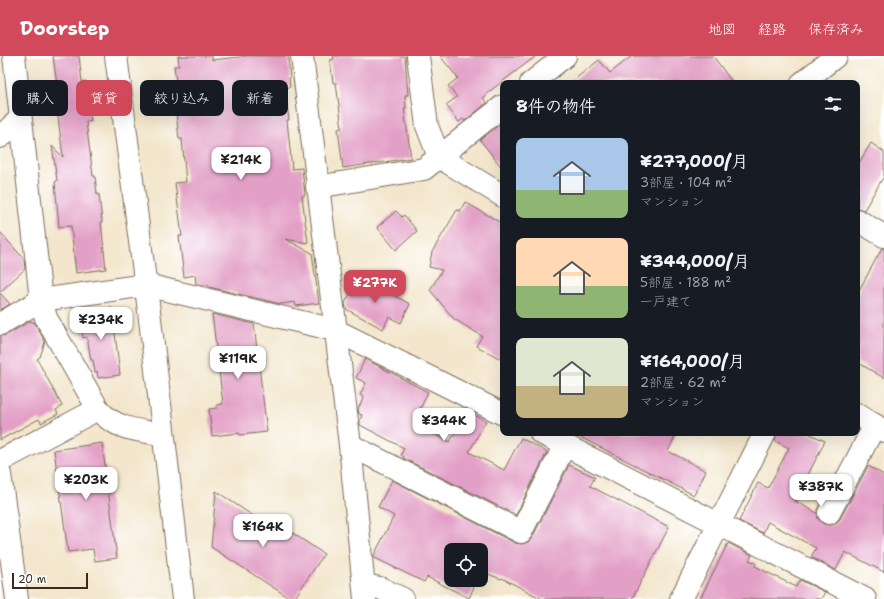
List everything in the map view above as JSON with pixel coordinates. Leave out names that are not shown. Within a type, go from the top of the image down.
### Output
[{"type":"street","points":[[14,56],[41,300],[46,318],[98,409],[104,416],[119,425],[134,430],[163,434]]},
{"type":"street","points":[[116,56],[146,285],[183,599]]},
{"type":"street","points":[[302,56],[350,445],[364,592],[380,588],[403,599]]},
{"type":"street","points":[[418,56],[427,126],[439,157],[500,194]]},
{"type":"street","points":[[536,80],[565,56]]},
{"type":"street","points":[[806,80],[836,56]]},
{"type":"street","points":[[317,187],[424,169],[500,108]]},
{"type":"street","points":[[0,137],[20,119]]},
{"type":"street","points":[[860,222],[884,236]]},
{"type":"street","points":[[0,324],[41,300],[146,285],[335,330],[500,412]]},
{"type":"street","points":[[0,461],[98,409]]},
{"type":"street","points":[[829,513],[872,423]]},
{"type":"street","points":[[547,436],[718,525],[865,599]]},
{"type":"street","points":[[681,599],[763,436]]},
{"type":"street","points":[[350,445],[521,532],[565,445]]},
{"type":"street","points":[[0,474],[17,599]]},
{"type":"building","points":[[53,56],[79,56],[82,80],[76,80],[76,116],[90,116],[91,121],[86,122],[93,176],[95,176],[97,194],[99,194],[106,269],[76,273],[71,226],[59,227],[55,182],[57,180],[52,146],[63,157],[58,116],[68,116],[68,80],[56,80]]},
{"type":"building","points":[[178,56],[212,56],[212,60],[248,56],[288,56],[290,87],[288,87],[288,80],[232,80],[232,116],[288,116],[288,112],[289,120],[287,120],[292,169],[302,168],[305,195],[302,196],[308,243],[285,239],[312,253],[319,303],[296,306],[295,302],[281,304],[209,287],[208,285],[196,284],[195,275],[184,277],[179,236],[182,236],[175,183],[186,182],[182,139],[179,139],[176,116],[224,116],[224,80],[176,80],[174,66],[179,66]]},
{"type":"building","points":[[333,56],[405,56],[408,95],[405,95],[406,108],[404,108],[411,158],[343,168],[338,129],[342,128],[336,83],[333,83],[330,60],[334,59]]},
{"type":"building","points":[[440,56],[536,56],[504,80],[500,80],[500,83],[483,98],[487,103],[465,121],[463,119],[459,122],[446,105],[457,97],[448,86],[458,78]]},
{"type":"building","points":[[632,56],[713,56],[731,80],[574,80],[599,60],[610,73]]},
{"type":"building","points":[[500,124],[500,165],[480,140]]},
{"type":"building","points":[[871,143],[884,152],[884,176],[864,210],[860,209],[860,161]]},
{"type":"building","points":[[465,202],[500,222],[500,358],[476,346],[482,336],[454,319],[430,290],[442,270],[429,267],[432,252],[457,210],[460,211]]},
{"type":"building","points":[[396,211],[402,217],[404,215],[417,231],[396,250],[377,227]]},
{"type":"building","points":[[0,232],[24,259],[25,269],[0,292]]},
{"type":"building","points":[[882,248],[884,248],[884,378],[860,364],[860,288]]},
{"type":"building","points":[[359,277],[410,304],[401,323],[389,317],[383,329],[346,309],[345,303]]},
{"type":"building","points":[[0,293],[10,304],[0,310]]},
{"type":"building","points":[[112,308],[120,375],[98,378],[97,371],[95,372],[93,360],[91,360],[87,337],[83,338],[80,311]]},
{"type":"building","points":[[212,314],[254,324],[267,432],[212,436],[209,409],[217,408],[217,405],[223,404]]},
{"type":"building","points":[[30,321],[35,323],[45,342],[40,357],[37,359],[62,406],[56,410],[58,414],[41,423],[39,419],[0,440],[0,336],[6,335]]},
{"type":"building","points":[[365,359],[428,392],[413,424],[450,442],[467,411],[486,421],[469,452],[504,470],[521,438],[547,452],[516,515],[403,458],[404,457],[401,455],[404,448],[360,425],[362,415],[359,414],[358,409],[364,397],[360,395],[366,383],[356,378]]},
{"type":"building","points":[[578,436],[676,436],[668,451],[706,471],[694,495]]},
{"type":"building","points":[[776,436],[814,436],[825,441],[795,501],[817,513],[818,519],[824,524],[835,524],[840,519],[868,466],[884,475],[884,572],[845,552],[836,570],[811,557],[816,548],[768,522],[763,533],[739,521],[758,483],[768,488],[789,448],[775,441]]},
{"type":"building","points":[[102,443],[117,558],[95,561],[93,549],[68,552],[54,450]]},
{"type":"building","points":[[569,465],[595,477],[590,486],[669,527],[632,599],[542,599],[502,578],[501,579],[488,574],[488,543],[444,543],[444,586],[427,577],[424,582],[373,557],[394,516],[378,507],[392,480],[515,543],[522,544],[528,542],[532,538]]},
{"type":"building","points":[[216,491],[274,530],[279,524],[324,554],[294,599],[291,599],[211,547]]},
{"type":"building","points":[[728,543],[752,555],[749,560],[756,563],[755,566],[796,587],[800,580],[825,592],[821,599],[700,599]]},
{"type":"building","points":[[447,587],[474,587],[469,598]]}]
